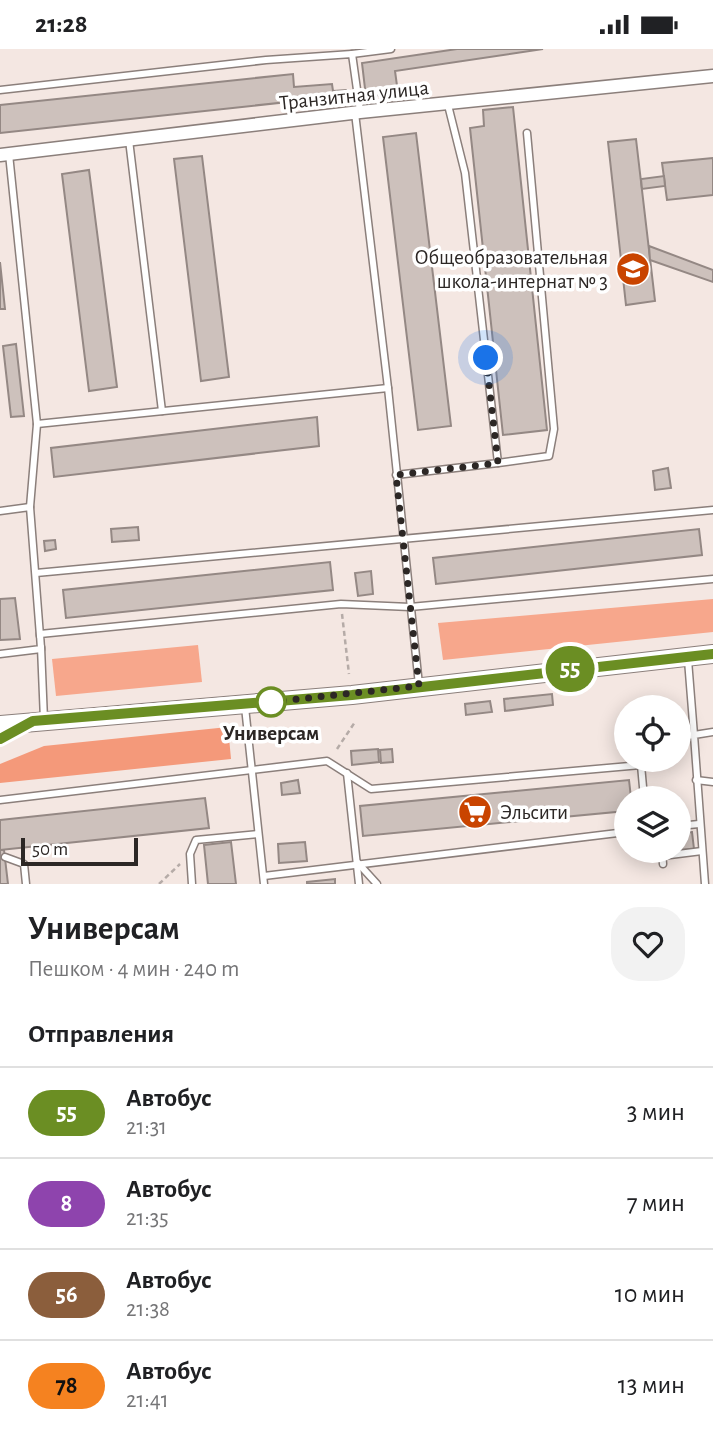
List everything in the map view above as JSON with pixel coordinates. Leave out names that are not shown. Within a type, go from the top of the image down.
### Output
[{"type":"main road","points":[[0,725],[245,705],[713,654]]},
{"type":"main road","points":[[0,739],[39,721]]},
{"type":"street","name":"Транзитная улица","points":[[4,154],[357,113],[713,76]]},
{"type":"lane","points":[[0,90],[266,59],[391,49]]},
{"type":"lane","points":[[352,54],[419,686]]},
{"type":"lane","points":[[447,105],[465,173],[498,463]]},
{"type":"lane","points":[[396,475],[549,457],[554,429],[527,132]]},
{"type":"lane","points":[[128,141],[162,411]]},
{"type":"lane","points":[[4,154],[37,424],[30,507],[41,649],[39,721]]},
{"type":"lane","points":[[37,424],[388,388]]},
{"type":"lane","points":[[0,511],[30,507]]},
{"type":"lane","points":[[36,573],[713,510]]},
{"type":"lane","points":[[40,634],[341,604],[410,607],[713,579]]},
{"type":"lane","points":[[0,654],[41,649]]},
{"type":"lane","points":[[688,656],[705,884]]},
{"type":"lane","points":[[245,705],[264,884]]},
{"type":"lane","points":[[691,735],[713,733]]},
{"type":"lane","points":[[0,800],[327,761],[371,789],[614,765]]},
{"type":"lane","points":[[347,773],[359,884]]},
{"type":"lane","points":[[696,780],[713,782]]},
{"type":"lane","points":[[691,825],[699,824]]},
{"type":"lane","points":[[264,876],[357,862],[614,833]]},
{"type":"lane","points":[[192,884],[190,854],[196,840],[258,834]]},
{"type":"lane","points":[[691,853],[702,852]]},
{"type":"lane","points":[[5,857],[24,865],[26,884]]},
{"type":"lane","points":[[357,862],[377,884]]},
{"type":"path","points":[[341,604],[349,674]]},
{"type":"path","points":[[337,749],[355,722]]},
{"type":"path","points":[[159,884],[190,854]]},
{"type":"shaded area","points":[[713,599],[713,632],[443,660],[438,623]]},
{"type":"shaded area","points":[[198,645],[202,682],[56,696],[52,659]]},
{"type":"shaded area","points":[[228,727],[231,759],[0,783],[0,764],[44,746]]},
{"type":"building","points":[[457,49],[543,49],[395,71],[398,93],[366,97],[362,63]]},
{"type":"building","points":[[293,74],[294,87],[332,84],[333,91],[346,90],[347,102],[335,103],[334,97],[0,133],[0,105]]},
{"type":"building","points":[[513,107],[547,430],[503,435],[470,128],[484,126],[483,110]]},
{"type":"building","points":[[416,133],[451,426],[418,430],[383,137]]},
{"type":"building","points":[[636,139],[655,301],[626,305],[608,142]]},
{"type":"building","points":[[202,156],[229,377],[201,381],[174,159]]},
{"type":"building","points":[[713,158],[713,195],[667,200],[662,163]]},
{"type":"building","points":[[89,170],[117,387],[89,391],[62,174]]},
{"type":"building","points":[[664,176],[665,186],[642,189],[641,179]]},
{"type":"building","points":[[649,246],[713,270],[713,282],[650,260]]},
{"type":"building","points":[[0,262],[5,309],[0,309]]},
{"type":"building","points":[[16,344],[24,416],[11,417],[3,346]]},
{"type":"building","points":[[317,417],[319,446],[54,477],[51,448]]},
{"type":"building","points":[[668,468],[671,488],[655,490],[653,471]]},
{"type":"building","points":[[138,527],[139,540],[112,542],[111,529]]},
{"type":"building","points":[[699,529],[702,555],[436,584],[433,558]]},
{"type":"building","points":[[55,540],[56,549],[45,551],[44,541]]},
{"type":"building","points":[[330,562],[333,590],[66,618],[63,590]]},
{"type":"building","points":[[371,571],[373,594],[358,596],[355,573]]},
{"type":"building","points":[[15,598],[20,639],[0,640],[0,599]]},
{"type":"building","points":[[552,694],[553,705],[505,711],[504,699]]},
{"type":"building","points":[[490,701],[492,712],[466,715],[465,704]]},
{"type":"building","points":[[378,749],[379,762],[352,765],[351,751]]},
{"type":"building","points":[[392,749],[393,762],[381,763],[380,750]]},
{"type":"building","points":[[298,780],[300,793],[282,795],[281,783]]},
{"type":"building","points":[[629,780],[630,786],[614,786],[614,812],[363,836],[360,806]]},
{"type":"building","points":[[205,798],[209,828],[0,850],[0,820]]},
{"type":"building","points":[[692,832],[694,849],[691,849]]},
{"type":"building","points":[[231,842],[236,884],[208,884],[204,845]]},
{"type":"building","points":[[305,842],[307,861],[279,863],[278,844]]},
{"type":"building","points":[[0,850],[4,850],[8,884],[0,884]]},
{"type":"building","points":[[335,879],[335,884],[307,884],[307,882]]},
{"type":"bus line","name":"55","points":[[0,739],[33,721],[352,695],[713,654]]},
{"type":"place","name":"Общеобразовательная школа-интернат № 3","points":[[633,269]]},
{"type":"place","name":"Универсам","points":[[271,702]]},
{"type":"place","name":"Эльсити","points":[[475,812]]},
{"type":"route","points":[[271,702],[419,686],[396,475],[498,463],[486,358]]}]
